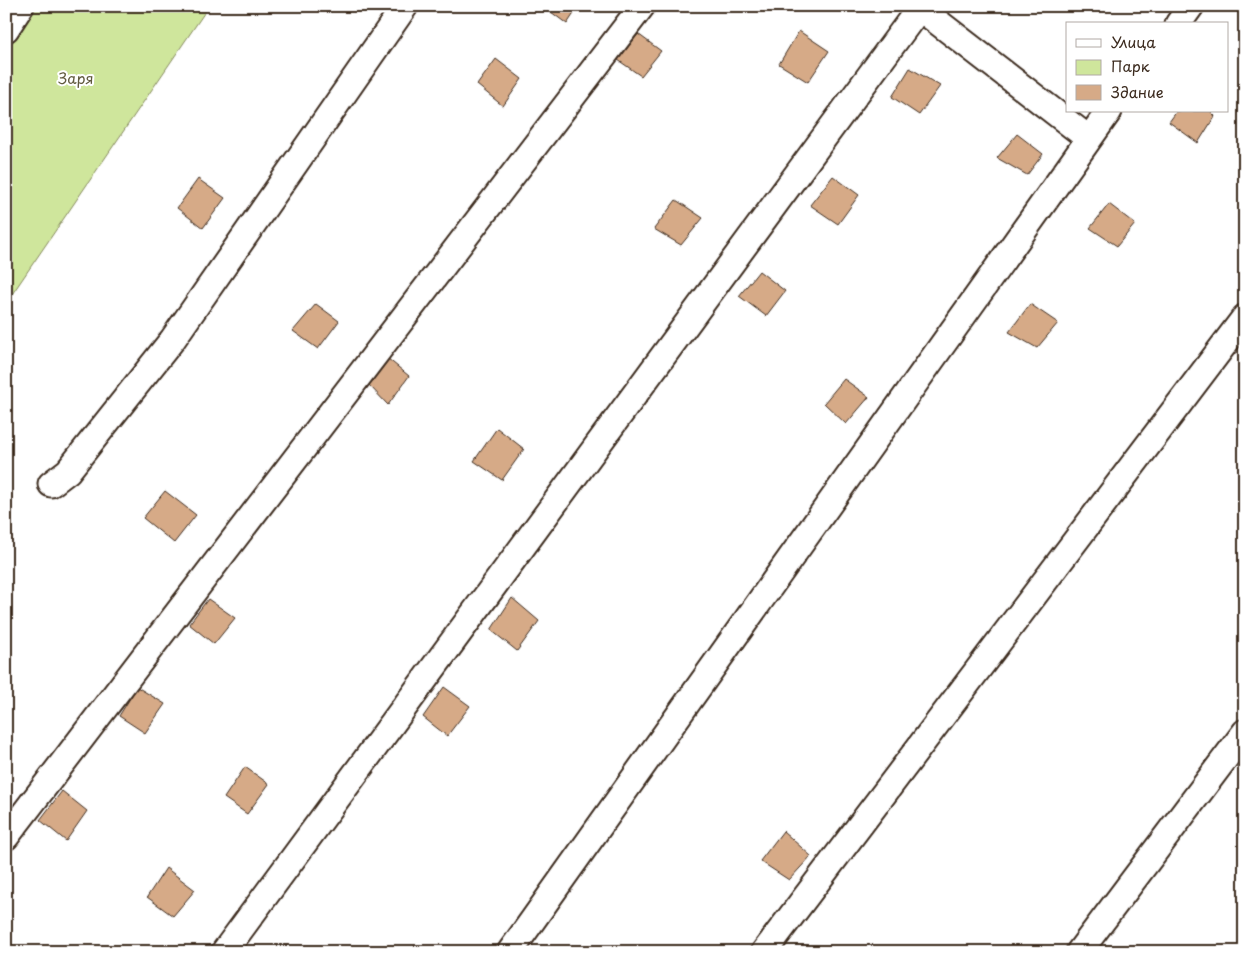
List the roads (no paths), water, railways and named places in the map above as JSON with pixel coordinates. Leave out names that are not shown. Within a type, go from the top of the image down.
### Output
[{"type":"street","points":[[6,29],[21,6]]},
{"type":"street","points":[[51,484],[68,471],[173,339],[405,6]]},
{"type":"street","points":[[6,837],[642,6]]},
{"type":"street","points":[[1179,22],[1191,6]]},
{"type":"street","points":[[224,952],[919,7],[1088,138]]},
{"type":"street","points":[[510,952],[1108,112]]},
{"type":"street","points":[[764,952],[1245,318]]},
{"type":"street","points":[[1080,952],[1245,732]]},
{"type":"park label","name":"Заря","points":[[76,77]]}]
